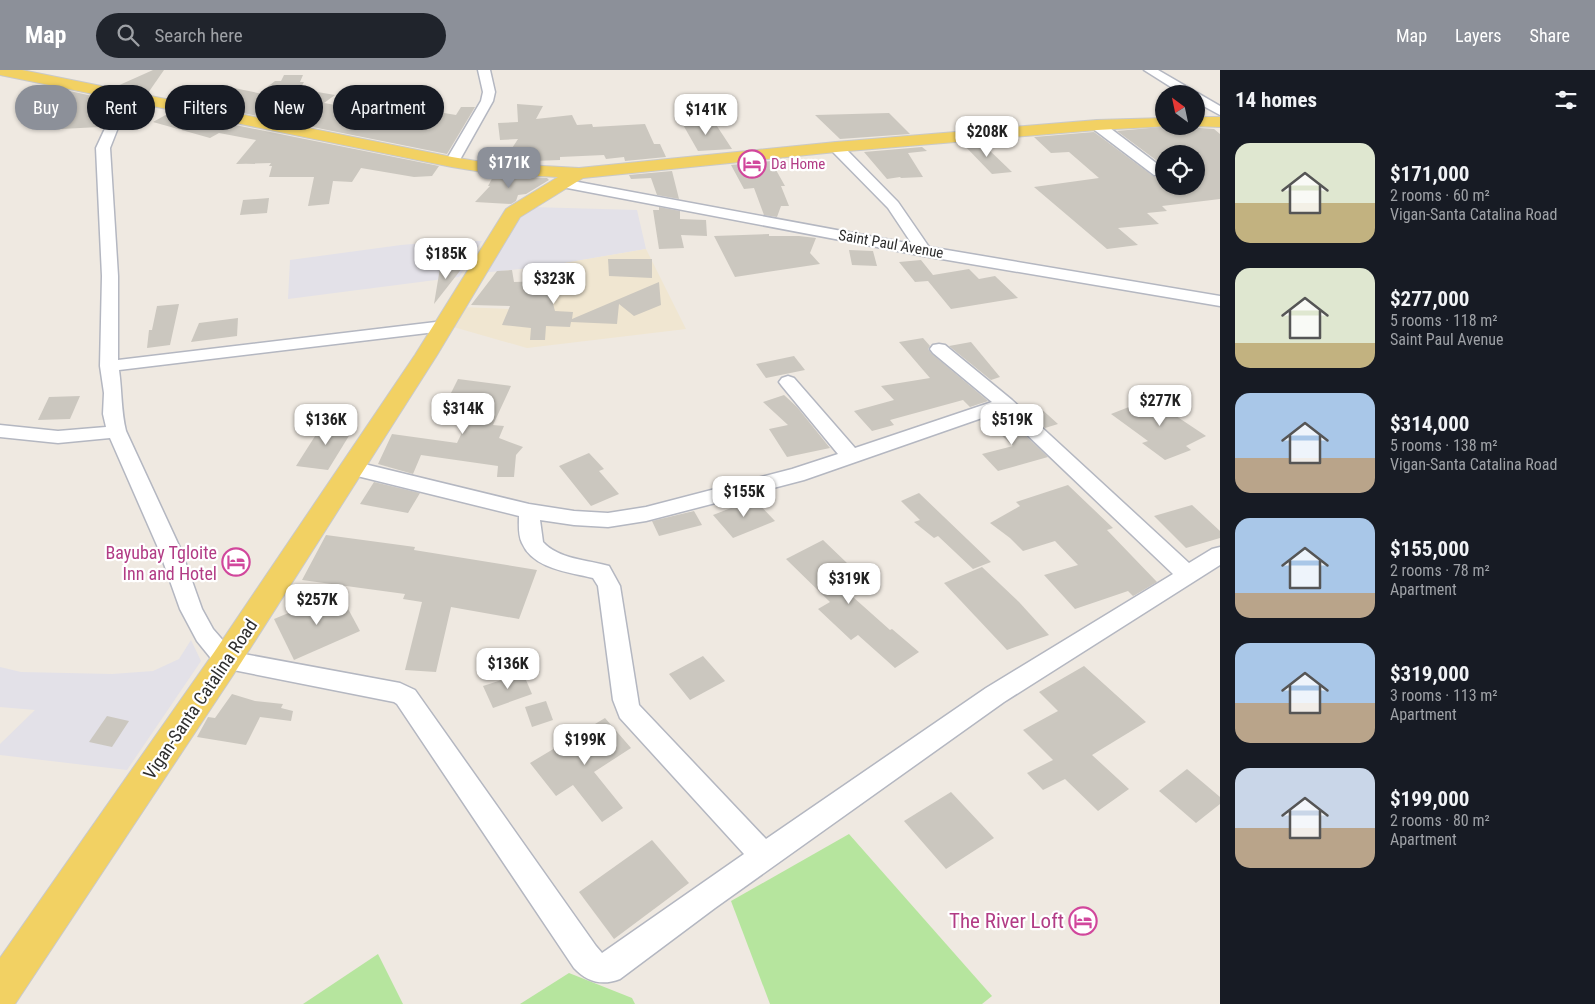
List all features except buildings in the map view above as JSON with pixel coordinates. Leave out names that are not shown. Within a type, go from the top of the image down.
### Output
[{"type":"main road","points":[[0,70],[87,87]]},
{"type":"main road","points":[[155,101],[452,162],[570,178],[836,147],[1097,125],[1155,123]]},
{"type":"main road","points":[[1205,118],[1219,112]]},
{"type":"main road","name":"Vigan-Santa Catalina Road","points":[[0,992],[226,660],[444,326],[513,213],[570,178]]},
{"type":"street","points":[[452,162],[487,101],[490,92],[484,70]]},
{"type":"street","points":[[1150,70],[1176,85]]},
{"type":"street","points":[[1205,102],[1219,112]]},
{"type":"street","points":[[1097,125],[1155,169]]},
{"type":"street","points":[[110,130],[102,148],[110,276],[109,366],[113,393],[112,414],[116,431],[170,550],[190,609],[205,635],[226,660],[390,690],[406,697],[585,957],[595,967],[609,968],[764,856],[995,695],[1220,555]]},
{"type":"street","points":[[836,147],[893,205],[924,251]]},
{"type":"street","name":"Saint Paul Avenue","points":[[570,178],[924,251],[1220,301]]},
{"type":"street","points":[[109,366],[444,326]]},
{"type":"street","points":[[939,348],[1005,404],[1188,574]]},
{"type":"street","points":[[788,382],[851,456]]},
{"type":"street","points":[[352,468],[529,510],[574,518],[608,520],[627,518],[798,475],[1005,404]]},
{"type":"street","points":[[0,431],[52,438],[92,436],[116,431]]},
{"type":"street","points":[[529,510],[534,548],[542,555],[601,572],[606,578],[609,586],[625,700],[629,711],[764,856]]},
{"type":"shaded area","points":[[531,207],[637,210],[646,249],[541,267],[481,273],[509,228]]},
{"type":"shaded area","points":[[448,241],[482,241],[459,277],[288,299],[290,260],[401,245]]},
{"type":"shaded area","points":[[646,249],[686,329],[527,348],[450,326],[460,307],[535,310],[541,267]]},
{"type":"shaded area","points":[[191,640],[201,661],[127,770],[0,755],[0,744],[35,710],[0,707],[0,667],[21,672],[112,674],[153,671],[179,659]]},
{"type":"green space","points":[[849,834],[992,996],[982,1004],[770,1004],[731,901]]},
{"type":"green space","points":[[378,954],[403,1004],[303,1004]]},
{"type":"green space","points":[[569,973],[632,998],[635,1004],[520,1004]]},
{"type":"place","name":"Da Home","points":[[752,164]]},
{"type":"place","name":"Bayubay Tgloite Inn and Hotel","points":[[236,562]]},
{"type":"place","name":"The River Loft","points":[[1083,921]]}]
